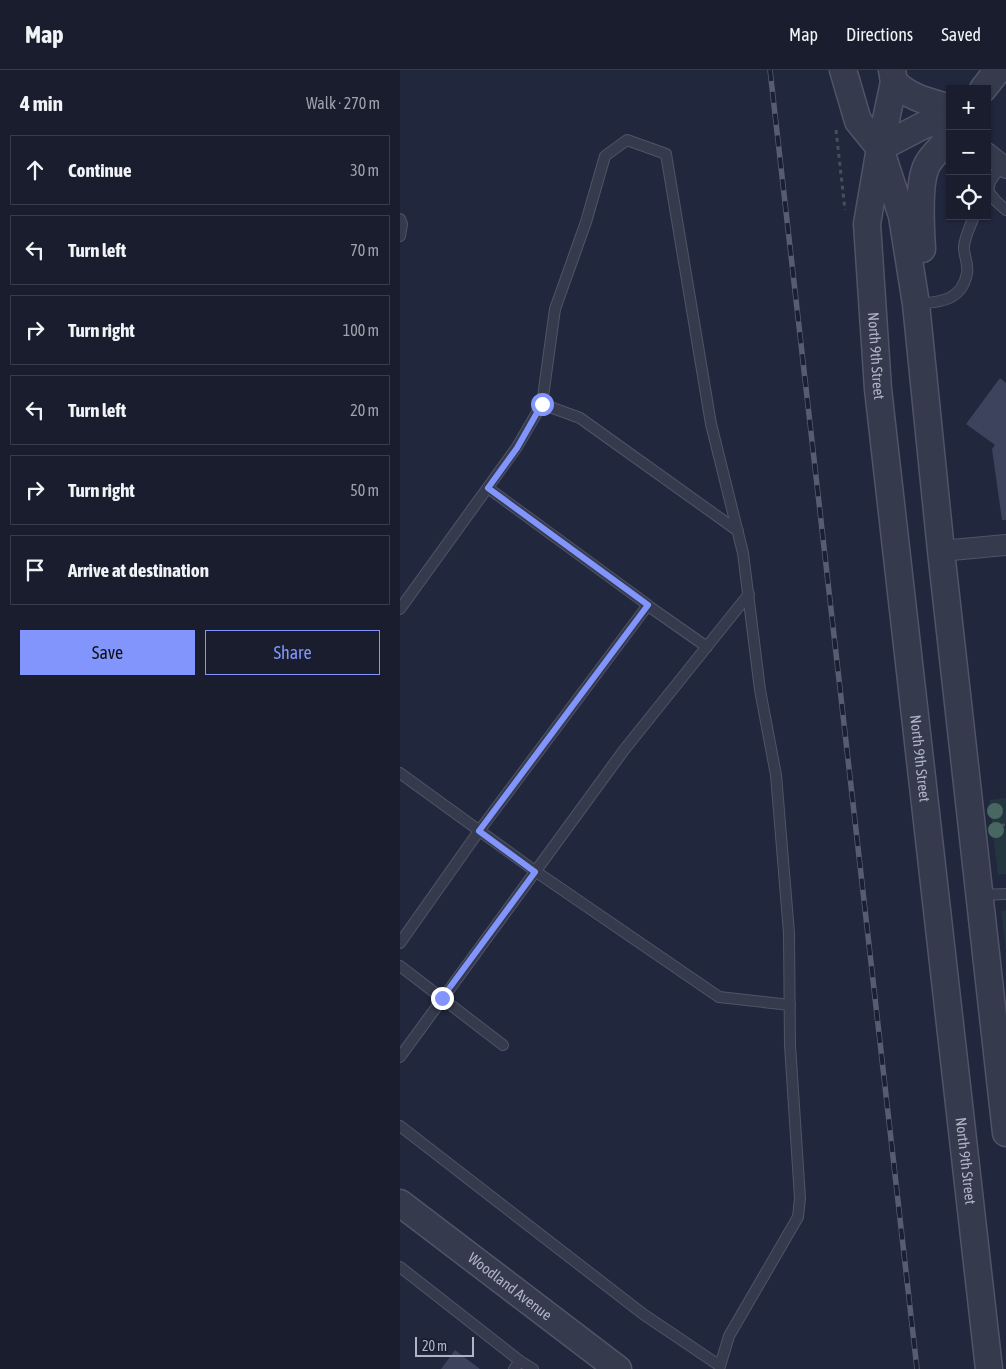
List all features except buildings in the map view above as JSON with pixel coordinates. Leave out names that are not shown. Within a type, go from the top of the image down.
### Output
[{"type":"street","name":"North 9th Street","points":[[843,70],[858,121],[880,148],[902,216],[916,304],[979,895],[1004,1086],[1006,1133]]},
{"type":"street","points":[[987,85],[998,70]]},
{"type":"street","name":"North 9th Street","points":[[893,76],[866,224],[878,389],[989,1369]]},
{"type":"street","points":[[893,76],[903,90],[913,97],[946,107]]},
{"type":"street","points":[[880,148],[926,124],[946,122]]},
{"type":"street","points":[[916,304],[924,271],[920,215],[923,181],[927,164],[946,143]]},
{"type":"street","points":[[880,148],[906,164],[927,164]]},
{"type":"street","points":[[941,551],[1006,545]]},
{"type":"street","name":"Woodland Avenue","points":[[400,1203],[618,1369]]},
{"type":"lane","points":[[400,609],[517,448],[542,404],[555,309],[586,222],[605,156],[628,140],[666,154],[711,424],[744,553],[760,690],[776,775],[789,933],[790,1045],[800,1198],[798,1217],[729,1336],[721,1368],[643,1314],[400,1126]]},
{"type":"lane","points":[[991,180],[998,162]]},
{"type":"lane","points":[[991,195],[1006,210]]},
{"type":"lane","points":[[400,219],[402,224],[400,236]]},
{"type":"lane","points":[[916,304],[938,302],[955,296],[962,287],[967,272],[964,245],[973,220]]},
{"type":"lane","points":[[542,404],[580,418],[738,531]]},
{"type":"lane","points":[[488,488],[707,647]]},
{"type":"lane","points":[[400,1057],[624,750],[749,594]]},
{"type":"lane","points":[[400,943],[479,831],[647,605]]},
{"type":"lane","points":[[400,773],[535,872],[719,997],[790,1005]]},
{"type":"lane","points":[[979,895],[1006,894]]},
{"type":"lane","points":[[400,966],[503,1045]]},
{"type":"lane","points":[[400,1267],[517,1365],[533,1369]]},
{"type":"path","points":[[990,824],[1006,826]]},
{"type":"shaded area","points":[[1006,798],[1006,823],[992,823],[989,800]]},
{"type":"shaded area","points":[[992,827],[1006,828],[1006,874],[998,875]]},
{"type":"shaded area","points":[[1006,910],[1006,952],[1001,911]]},
{"type":"railway","points":[[770,70],[917,1369]]},
{"type":"route","points":[[442,998],[535,872],[479,831],[648,605],[488,488],[517,448],[542,404]]}]
